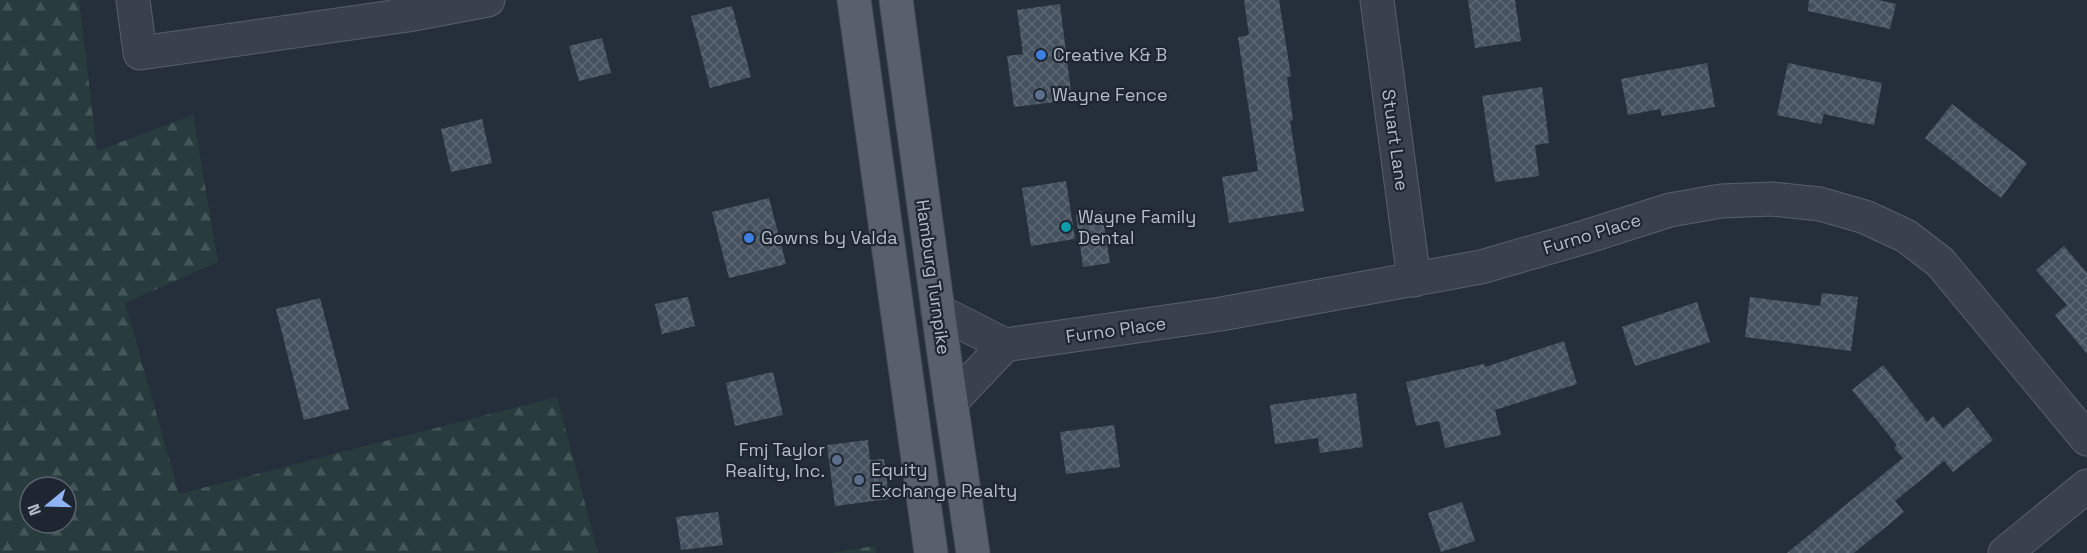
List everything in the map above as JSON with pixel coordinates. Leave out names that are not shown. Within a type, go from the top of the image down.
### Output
[{"type":"main road","points":[[854,0],[931,553]]},
{"type":"main road","name":"Hamburg Turnpike","points":[[896,0],[973,553]]},
{"type":"street","points":[[133,0],[140,53],[407,7],[488,0]]},
{"type":"street","name":"Stuart Lane","points":[[1377,0],[1414,280]]},
{"type":"street","name":"Furno Place","points":[[1005,345],[1221,314],[1414,280],[1491,264],[1670,210],[1721,201],[1772,199],[1820,204],[1865,217],[1906,236],[1940,262],[2087,439]]},
{"type":"street","points":[[938,311],[1005,345],[951,402]]},
{"type":"street","points":[[2005,553],[2087,486]]},
{"type":"green space","points":[[0,0],[79,0],[97,151],[193,115],[218,262],[125,303],[179,494],[557,397],[598,553],[0,553]]},
{"type":"green space","points":[[875,546],[876,553],[831,553]]},
{"type":"building","points":[[1244,0],[1279,0],[1291,76],[1287,77],[1293,120],[1290,121],[1304,211],[1229,223],[1222,177],[1258,171],[1238,37],[1249,35]]},
{"type":"building","points":[[1468,0],[1515,0],[1521,41],[1475,48]]},
{"type":"building","points":[[1809,0],[1879,0],[1896,4],[1890,29],[1808,11]]},
{"type":"building","name":"Creative K& B","points":[[1060,4],[1072,100],[1014,107],[1007,56],[1023,54],[1017,10]]},
{"type":"building","points":[[732,6],[751,77],[710,88],[691,16]]},
{"type":"building","points":[[602,38],[611,73],[579,81],[569,46]]},
{"type":"building","points":[[1707,63],[1715,107],[1662,116],[1660,109],[1628,115],[1621,79]]},
{"type":"building","points":[[1788,63],[1882,83],[1874,125],[1824,114],[1821,124],[1777,115]]},
{"type":"building","points":[[1542,87],[1549,143],[1535,145],[1539,176],[1495,182],[1482,96]]},
{"type":"building","points":[[1952,104],[2027,163],[2001,198],[1925,138]]},
{"type":"building","points":[[482,119],[492,163],[451,172],[441,129]]},
{"type":"building","name":"Wayne Family Dental","points":[[1066,181],[1075,239],[1031,246],[1022,188]]},
{"type":"building","name":"Gowns by Valda","points":[[769,198],[786,264],[729,278],[712,212]]},
{"type":"building","points":[[1102,211],[1110,263],[1083,267],[1076,215]]},
{"type":"building","points":[[2064,246],[2087,273],[2087,354],[2055,315],[2067,305],[2036,270]]},
{"type":"building","points":[[1822,293],[1858,297],[1851,351],[1745,337],[1750,297],[1820,306]]},
{"type":"building","points":[[688,297],[695,326],[662,334],[655,304]]},
{"type":"building","points":[[320,298],[349,409],[304,420],[276,309]]},
{"type":"building","points":[[1697,302],[1710,342],[1635,366],[1622,327]]},
{"type":"building","points":[[1564,341],[1577,384],[1495,410],[1501,435],[1445,448],[1439,421],[1416,426],[1406,382],[1484,364],[1485,367]]},
{"type":"building","points":[[1883,365],[1927,422],[1933,416],[1943,428],[1968,407],[1993,440],[1953,472],[1944,461],[1895,501],[1904,512],[1854,553],[1787,553],[1903,458],[1894,448],[1897,445],[1852,390]]},
{"type":"building","points":[[773,372],[783,415],[735,426],[726,383]]},
{"type":"building","points":[[1356,393],[1363,447],[1320,453],[1318,438],[1275,444],[1270,405]]},
{"type":"building","points":[[1114,425],[1120,467],[1066,474],[1060,432]]},
{"type":"building","name":"Equity Exchange Realty","points":[[868,440],[870,460],[884,459],[889,499],[835,506],[827,445]]},
{"type":"building","points":[[1462,502],[1475,541],[1441,552],[1428,513]]},
{"type":"building","points":[[718,512],[723,545],[681,550],[676,517]]},
{"type":"place","name":"Creative K& B","points":[[1041,55]]},
{"type":"place","name":"Wayne Fence","points":[[1040,95]]},
{"type":"place","name":"Wayne Family Dental","points":[[1066,227]]},
{"type":"place","name":"Gowns by Valda","points":[[749,238]]},
{"type":"place","name":"Fmj Taylor Reality, Inc.","points":[[837,460]]},
{"type":"place","name":"Equity Exchange Realty","points":[[859,480]]}]
